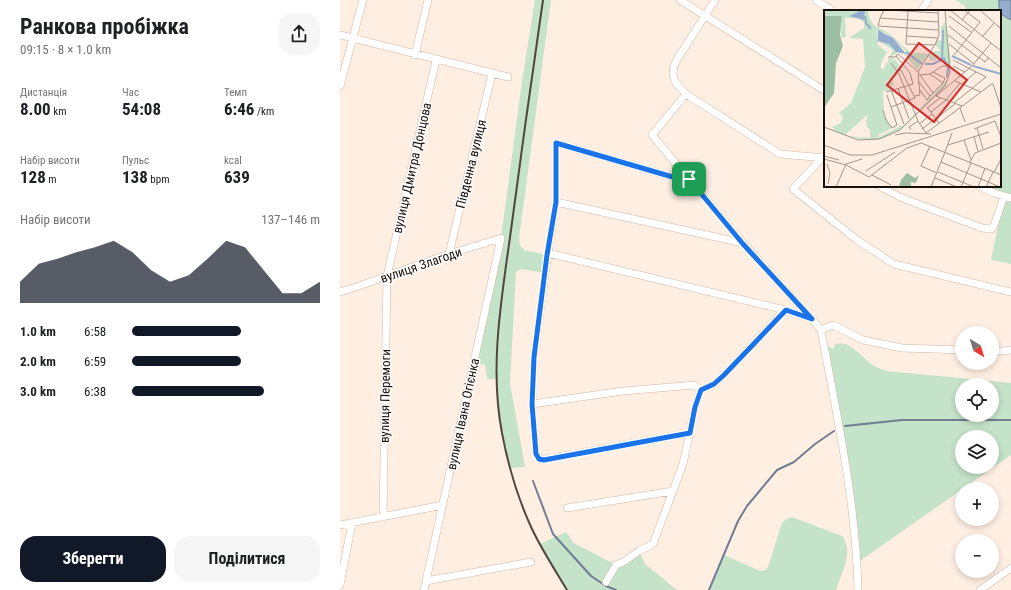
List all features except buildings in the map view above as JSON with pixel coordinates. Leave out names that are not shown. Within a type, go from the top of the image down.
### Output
[{"type":"street","points":[[340,86],[363,0]]},
{"type":"street","points":[[415,55],[428,0]]},
{"type":"street","points":[[680,0],[824,90]]},
{"type":"street","points":[[715,0],[672,69],[675,83],[686,94],[780,154],[824,157]]},
{"type":"street","points":[[816,0],[831,10]]},
{"type":"street","points":[[922,10],[928,0]]},
{"type":"street","points":[[340,35],[415,55],[508,77]]},
{"type":"street","name":"вулиця Дмитра Донцова","points":[[387,276],[436,60]]},
{"type":"street","name":"Південна вулиця","points":[[449,254],[492,74]]},
{"type":"street","points":[[686,94],[652,135],[743,244],[821,330],[848,476],[856,548],[858,590]]},
{"type":"street","points":[[689,179],[683,180],[556,143],[556,202],[534,357],[532,404],[536,454],[540,460],[690,433]]},
{"type":"street","points":[[824,158],[793,189],[857,240],[894,264],[1011,292]]},
{"type":"street","points":[[881,187],[902,198],[982,228],[992,229],[1007,197],[982,187]]},
{"type":"street","points":[[556,202],[743,244]]},
{"type":"street","name":"вулиця Злагоди","points":[[340,292],[449,254],[502,238]]},
{"type":"street","name":"вулиця Івана Огієнка","points":[[424,590],[502,238]]},
{"type":"street","points":[[548,253],[786,310],[812,319]]},
{"type":"street","name":"вулиця Перемоги","points":[[383,517],[387,276]]},
{"type":"street","points":[[606,582],[616,565],[653,544],[683,464],[695,407],[701,390],[714,384],[724,375],[786,310]]},
{"type":"street","points":[[821,330],[833,325],[863,340],[902,348],[955,350]]},
{"type":"street","points":[[999,351],[1011,350]]},
{"type":"street","points":[[532,404],[624,391],[695,385],[701,390]]},
{"type":"street","points":[[567,508],[673,491]]},
{"type":"street","points":[[340,525],[443,505]]},
{"type":"street","points":[[340,585],[352,523]]},
{"type":"street","points":[[426,582],[531,562]]},
{"type":"street","points":[[980,590],[1011,568]]},
{"type":"green space","points":[[535,0],[551,0],[519,238],[520,245],[524,250],[547,255],[545,273],[521,269],[516,272],[510,383],[525,467],[511,468],[500,422],[496,379],[487,379],[485,365],[474,363],[501,238],[522,81]]},
{"type":"green space","points":[[955,0],[1011,0],[1011,264],[991,260],[1004,196],[982,187],[1001,187],[1001,10],[966,10],[965,6]]},
{"type":"green space","points":[[824,343],[833,349],[835,344],[840,343],[850,346],[866,360],[878,368],[887,371],[959,378],[955,378],[955,422],[999,422],[999,382],[1011,383],[1011,455],[999,463],[999,430],[955,430],[955,474],[984,474],[972,482],[955,482],[955,494],[857,563]]},
{"type":"green space","points":[[792,517],[842,536],[846,542],[846,563],[836,590],[709,590],[724,555],[760,571],[765,570],[768,567],[782,523],[786,519]]},
{"type":"green space","points":[[566,532],[574,543],[616,565],[639,551],[645,564],[677,590],[567,590],[540,544]]},
{"type":"water","points":[[999,0],[1011,0],[1011,20],[1001,13]]},
{"type":"waterway","points":[[845,426],[902,420],[1011,420]]},
{"type":"waterway","points":[[709,590],[738,521],[747,506],[777,470],[794,462],[815,444],[834,431]]},
{"type":"waterway","points":[[533,481],[553,534],[591,576],[606,586],[616,590]]},
{"type":"railway","points":[[543,0],[498,331],[498,408],[510,470],[527,518],[536,537],[567,590]]},
{"type":"route","points":[[556,143],[683,180],[689,179],[743,244],[812,319],[786,310],[724,375],[714,384],[701,390],[695,407],[690,433],[540,460],[536,454],[532,404],[534,357],[547,255],[556,202],[556,143]]}]
